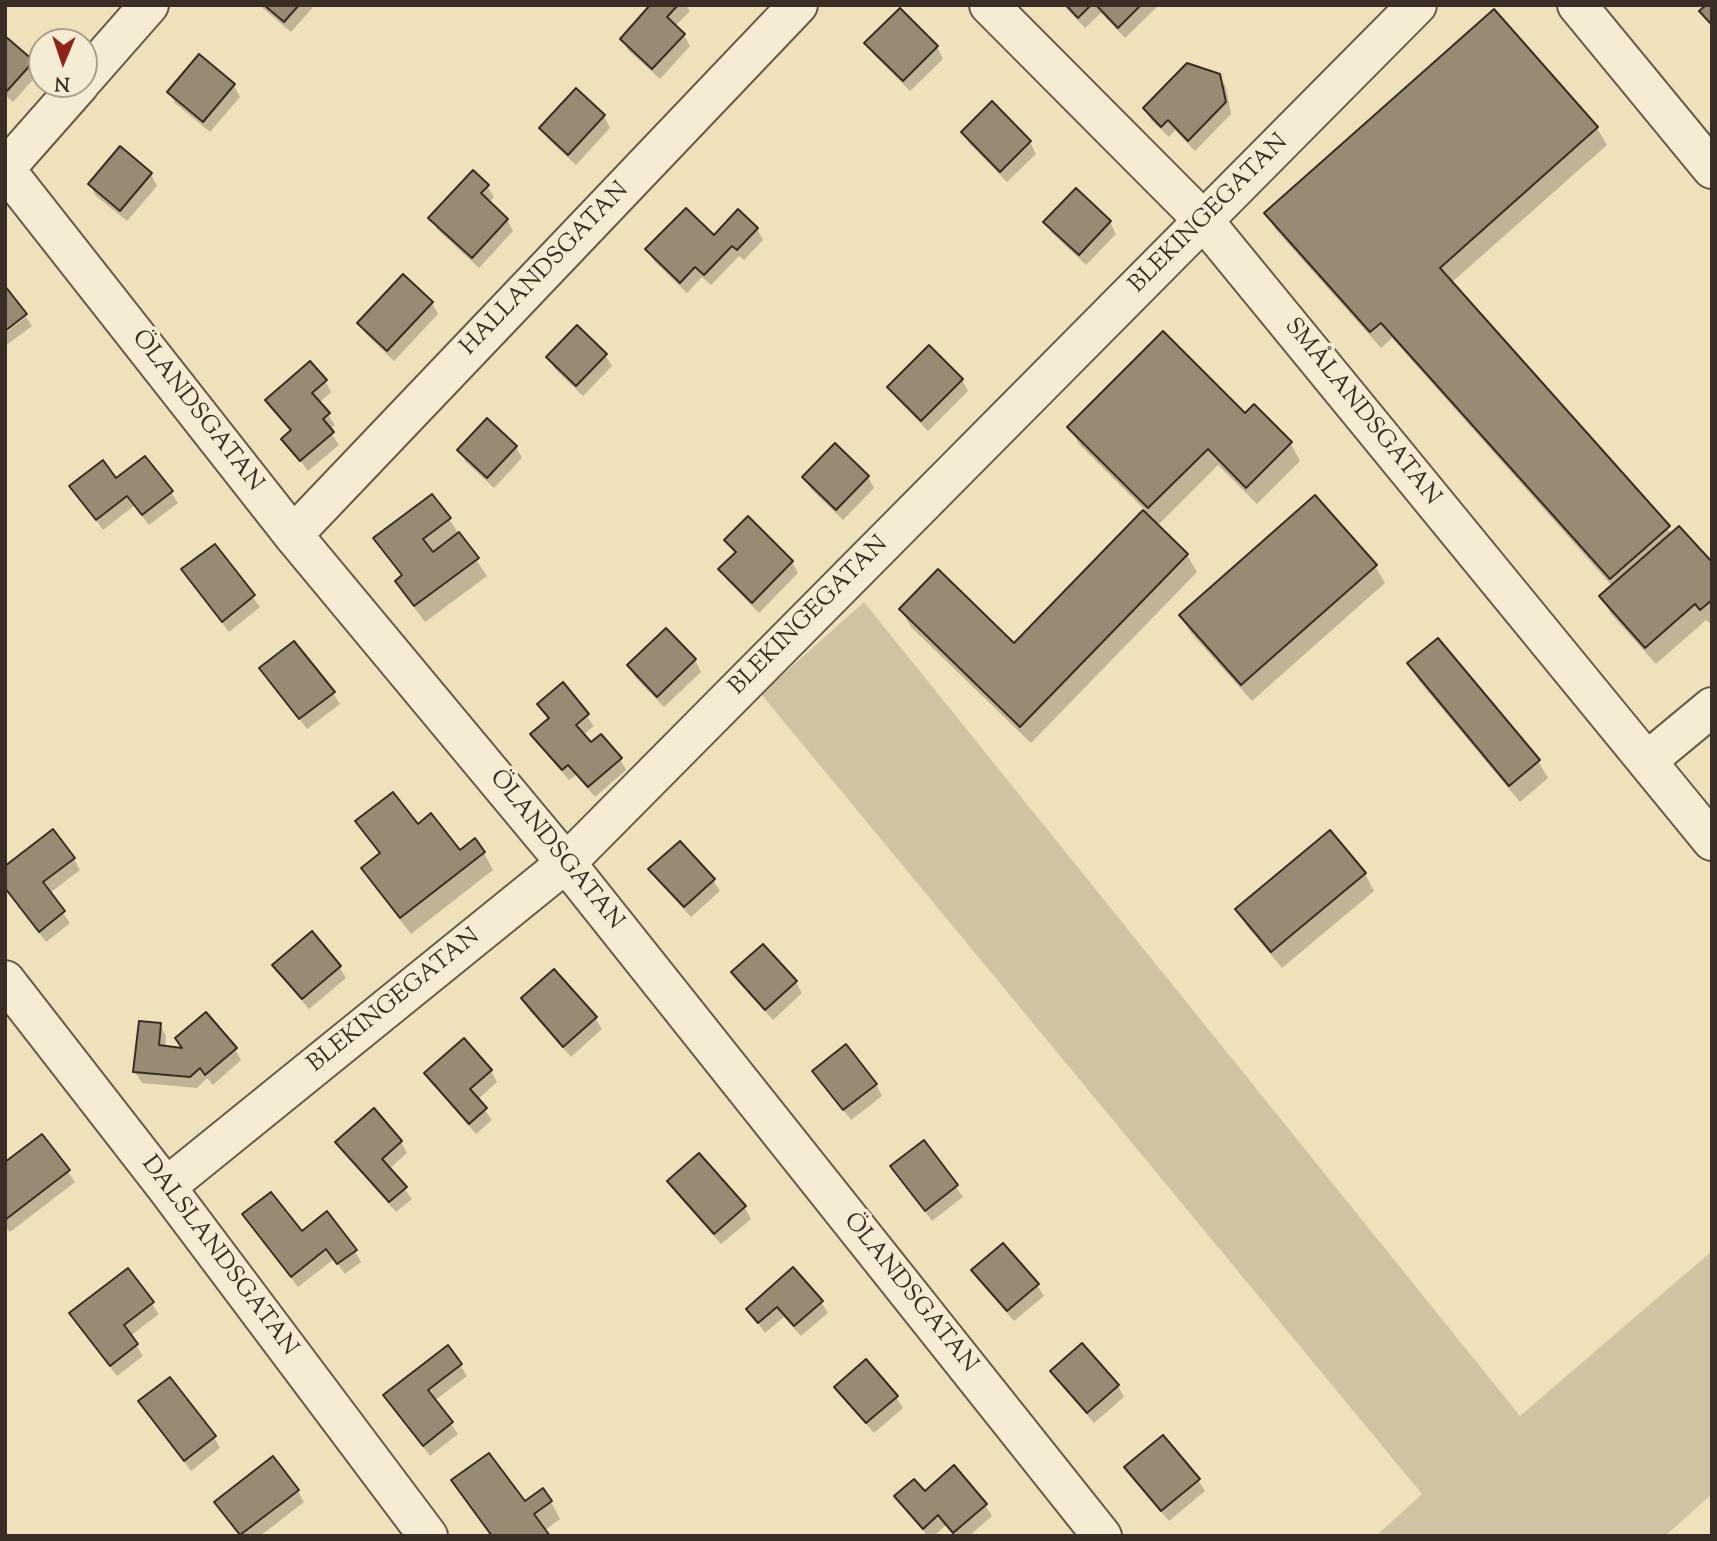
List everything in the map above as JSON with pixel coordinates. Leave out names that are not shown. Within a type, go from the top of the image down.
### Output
[{"type":"street","points":[[98,63],[149,5]]},
{"type":"street","name":"HALLANDSGATAN","points":[[293,535],[798,5]]},
{"type":"street","name":"SMÅLANDSGATAN","points":[[989,5],[1204,221],[1712,841]]},
{"type":"street","name":"BLEKINGEGATAN","points":[[166,1187],[566,863],[1417,5]]},
{"type":"street","points":[[1577,5],[1712,169]]},
{"type":"street","points":[[5,169],[68,98]]},
{"type":"street","name":"ÖLANDSGATAN","points":[[5,169],[293,535],[566,863],[1102,1536]]},
{"type":"street","points":[[1647,761],[1712,707]]},
{"type":"street","name":"DALSLANDSGATAN","points":[[5,979],[166,1187],[428,1536]]},
{"type":"shaded area","points":[[864,602],[1520,1416],[1712,1251],[1712,1494],[1665,1536],[1376,1536],[1422,1494],[761,694]]},
{"type":"building","points":[[264,5],[299,5],[284,22]]},
{"type":"building","points":[[650,5],[678,5],[667,17],[685,34],[652,69],[620,39]]},
{"type":"building","points":[[1066,5],[1091,5],[1078,18]]},
{"type":"building","points":[[1096,5],[1141,5],[1118,28]]},
{"type":"building","points":[[1706,5],[1712,5],[1712,25],[1699,11]]},
{"type":"building","points":[[900,8],[938,46],[903,81],[864,43]]},
{"type":"building","points":[[1494,9],[1598,127],[1440,268],[1670,526],[1610,579],[1381,323],[1370,332],[1264,213]]},
{"type":"building","points":[[5,36],[28,56],[28,68],[5,91]]},
{"type":"building","points":[[199,54],[235,84],[203,122],[167,92]]},
{"type":"building","points":[[1187,63],[1220,74],[1226,102],[1188,141],[1168,120],[1161,127],[1143,108]]},
{"type":"building","points":[[576,88],[605,115],[568,155],[539,128]]},
{"type":"building","points":[[992,101],[1031,141],[1000,172],[961,132]]},
{"type":"building","points":[[120,146],[152,173],[120,211],[88,184]]},
{"type":"building","points":[[473,170],[489,185],[481,193],[508,219],[472,258],[428,218]]},
{"type":"building","points":[[1076,188],[1111,221],[1079,255],[1043,222]]},
{"type":"building","points":[[686,208],[714,235],[738,209],[758,228],[737,250],[732,246],[704,275],[695,267],[680,283],[645,249]]},
{"type":"building","points":[[403,274],[433,302],[387,351],[357,323]]},
{"type":"building","points":[[5,286],[27,314],[5,331]]},
{"type":"building","points":[[577,325],[607,354],[576,386],[546,357]]},
{"type":"building","points":[[1163,331],[1245,413],[1254,404],[1292,442],[1246,488],[1208,449],[1148,508],[1067,427]]},
{"type":"building","points":[[929,345],[963,379],[921,421],[887,387]]},
{"type":"building","points":[[310,361],[327,380],[312,393],[330,413],[323,419],[334,432],[300,461],[281,439],[291,430],[265,400]]},
{"type":"building","points":[[487,418],[517,446],[487,478],[457,450]]},
{"type":"building","points":[[835,443],[869,476],[836,510],[802,477]]},
{"type":"building","points":[[145,456],[173,491],[142,515],[127,496],[96,520],[69,486],[103,460],[116,478]]},
{"type":"building","points":[[432,494],[451,518],[423,539],[433,552],[459,532],[479,558],[414,606],[395,581],[402,575],[373,538]]},
{"type":"building","points":[[1315,495],[1377,565],[1241,685],[1179,615]]},
{"type":"building","points":[[1143,510],[1188,554],[1020,727],[899,609],[938,569],[1014,643]]},
{"type":"building","points":[[748,516],[793,561],[752,603],[718,569],[736,552],[724,540]]},
{"type":"building","points":[[1679,526],[1712,562],[1712,600],[1700,610],[1695,604],[1645,648],[1599,596]]},
{"type":"building","points":[[215,544],[255,595],[222,622],[181,569]]},
{"type":"building","points":[[666,628],[696,659],[657,697],[627,665]]},
{"type":"building","points":[[1438,638],[1540,760],[1509,786],[1407,663]]},
{"type":"building","points":[[294,641],[335,692],[299,719],[259,668]]},
{"type":"building","points":[[563,682],[589,714],[576,725],[591,742],[601,734],[622,758],[588,787],[568,765],[562,770],[530,734],[549,718],[537,704]]},
{"type":"building","points":[[393,792],[418,824],[431,813],[460,850],[475,838],[485,852],[400,918],[361,868],[380,853],[355,821]]},
{"type":"building","points":[[53,829],[75,858],[43,882],[65,911],[39,932],[5,888],[5,866]]},
{"type":"building","points":[[1330,830],[1366,873],[1271,952],[1235,909]]},
{"type":"building","points":[[680,841],[715,879],[684,907],[648,869]]},
{"type":"building","points":[[312,931],[341,966],[302,999],[272,965]]},
{"type":"building","points":[[763,944],[797,981],[765,1010],[731,972]]},
{"type":"building","points":[[554,969],[597,1017],[563,1047],[521,998]]},
{"type":"building","points":[[206,1012],[237,1048],[205,1075],[200,1068],[190,1077],[133,1072],[139,1021],[161,1023],[159,1045],[182,1048],[175,1038]]},
{"type":"building","points":[[464,1038],[492,1070],[470,1089],[487,1108],[469,1124],[424,1073]]},
{"type":"building","points":[[846,1044],[877,1084],[843,1110],[812,1071]]},
{"type":"building","points":[[374,1108],[402,1141],[382,1159],[407,1187],[389,1202],[335,1142]]},
{"type":"building","points":[[42,1134],[70,1170],[5,1220],[5,1162]]},
{"type":"building","points":[[924,1140],[958,1185],[925,1211],[890,1166]]},
{"type":"building","points":[[699,1153],[746,1206],[714,1234],[667,1181]]},
{"type":"building","points":[[271,1192],[302,1231],[327,1211],[357,1250],[337,1264],[326,1249],[291,1277],[242,1214]]},
{"type":"building","points":[[1003,1243],[1039,1284],[1007,1311],[971,1270]]},
{"type":"building","points":[[793,1267],[823,1301],[794,1326],[777,1307],[758,1323],[746,1309]]},
{"type":"building","points":[[128,1268],[154,1302],[124,1325],[138,1344],[110,1366],[69,1313]]},
{"type":"building","points":[[1082,1343],[1119,1385],[1087,1413],[1050,1371]]},
{"type":"building","points":[[448,1345],[462,1364],[428,1390],[453,1422],[423,1446],[383,1395]]},
{"type":"building","points":[[866,1359],[898,1396],[866,1423],[834,1387]]},
{"type":"building","points":[[170,1377],[216,1436],[184,1461],[138,1401]]},
{"type":"building","points":[[1163,1435],[1200,1479],[1161,1511],[1124,1467]]},
{"type":"building","points":[[489,1453],[525,1501],[543,1488],[552,1501],[534,1514],[550,1536],[492,1536],[451,1480]]},
{"type":"building","points":[[273,1456],[299,1490],[240,1535],[214,1502]]},
{"type":"building","points":[[954,1465],[987,1504],[953,1533],[938,1515],[923,1529],[894,1496],[914,1479],[925,1491]]}]
